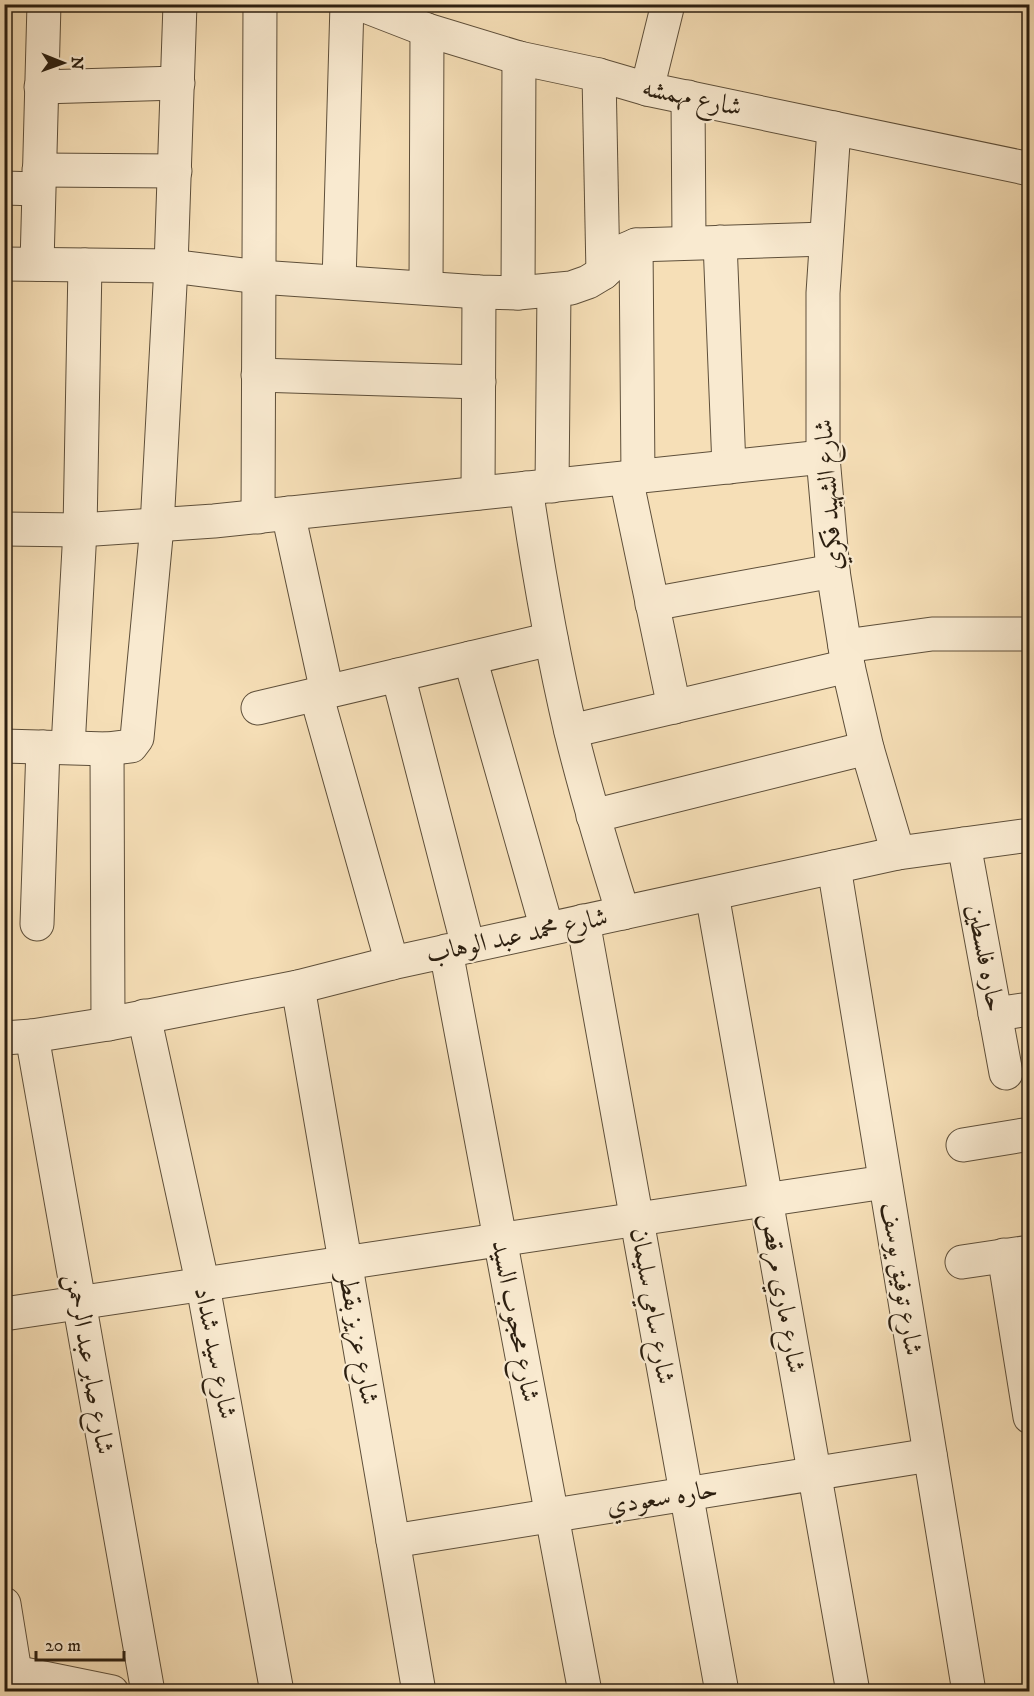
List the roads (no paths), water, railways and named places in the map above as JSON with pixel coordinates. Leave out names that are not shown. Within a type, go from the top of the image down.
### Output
[{"type":"street","points":[[37,264],[44,4]]},
{"type":"street","points":[[4,746],[107,749],[131,746],[136,738],[157,526],[171,266],[180,4]]},
{"type":"street","points":[[260,4],[258,375],[273,515],[392,963]]},
{"type":"street","points":[[339,282],[347,4]]},
{"type":"street","name":"شارع مهمشه","points":[[360,4],[397,11],[428,30],[519,58],[599,75],[688,98],[1029,169]]},
{"type":"street","points":[[647,89],[668,4]]},
{"type":"street","points":[[426,288],[428,30]]},
{"type":"street","points":[[518,293],[519,58]]},
{"type":"street","points":[[599,75],[603,273]]},
{"type":"street","points":[[41,87],[178,83]]},
{"type":"street","points":[[688,98],[729,467]]},
{"type":"street","name":"شارع الشهيد فكري","points":[[834,128],[823,293],[823,457],[833,571],[847,656],[867,748],[898,854]]},
{"type":"street","points":[[4,188],[39,180],[175,171]]},
{"type":"street","points":[[4,264],[171,266],[259,277],[518,293],[571,288],[588,282],[614,263],[622,251],[636,245],[826,239]]},
{"type":"street","points":[[636,245],[632,477],[652,604],[674,707]]},
{"type":"street","points":[[37,924],[80,530],[85,265]]},
{"type":"street","points":[[554,290],[539,487],[551,639],[593,816],[622,913]]},
{"type":"street","points":[[478,493],[479,292]]},
{"type":"street","points":[[258,375],[479,382]]},
{"type":"street","points":[[4,529],[80,530],[157,526],[823,457]]},
{"type":"street","points":[[652,604],[833,571]]},
{"type":"street","points":[[571,731],[674,707],[847,656],[932,634],[1029,634]]},
{"type":"street","points":[[258,708],[551,639]]},
{"type":"street","points":[[470,658],[547,929]]},
{"type":"street","name":"شارع محجوب السيد","points":[[398,675],[457,949],[500,1240],[585,1692]]},
{"type":"street","points":[[593,816],[867,748]]},
{"type":"street","points":[[107,749],[108,1023]]},
{"type":"street","name":"شارع محمد عبد الوهاب","points":[[18,1037],[108,1023],[298,987],[392,963],[898,854],[1029,835]]},
{"type":"street","name":"حاره فلسطين","points":[[964,844],[1006,1073]]},
{"type":"street","name":"شارع توفيق يوسف","points":[[834,867],[969,1692]]},
{"type":"street","name":"شارع ماري مرقص","points":[[712,894],[853,1692]]},
{"type":"street","name":"شارع سامي سليمان","points":[[583,921],[722,1692]]},
{"type":"street","name":"شارع عزيز بقطر","points":[[298,987],[419,1692]]},
{"type":"street","points":[[995,1014],[1029,1009]]},
{"type":"street","name":"شارع سيد شداد","points":[[144,1016],[202,1286],[277,1692]]},
{"type":"street","name":"شارع صابر عبد الرحمن","points":[[18,1037],[79,1304],[148,1692]]},
{"type":"street","points":[[963,1144],[1029,1134]]},
{"type":"street","points":[[4,1314],[885,1182]]},
{"type":"street","points":[[962,1262],[1017,1253],[1029,1417]]},
{"type":"street","name":"حاره سعودي","points":[[393,1541],[930,1455]]},
{"type":"street","points":[[4,1604],[10,1671],[112,1692]]}]
